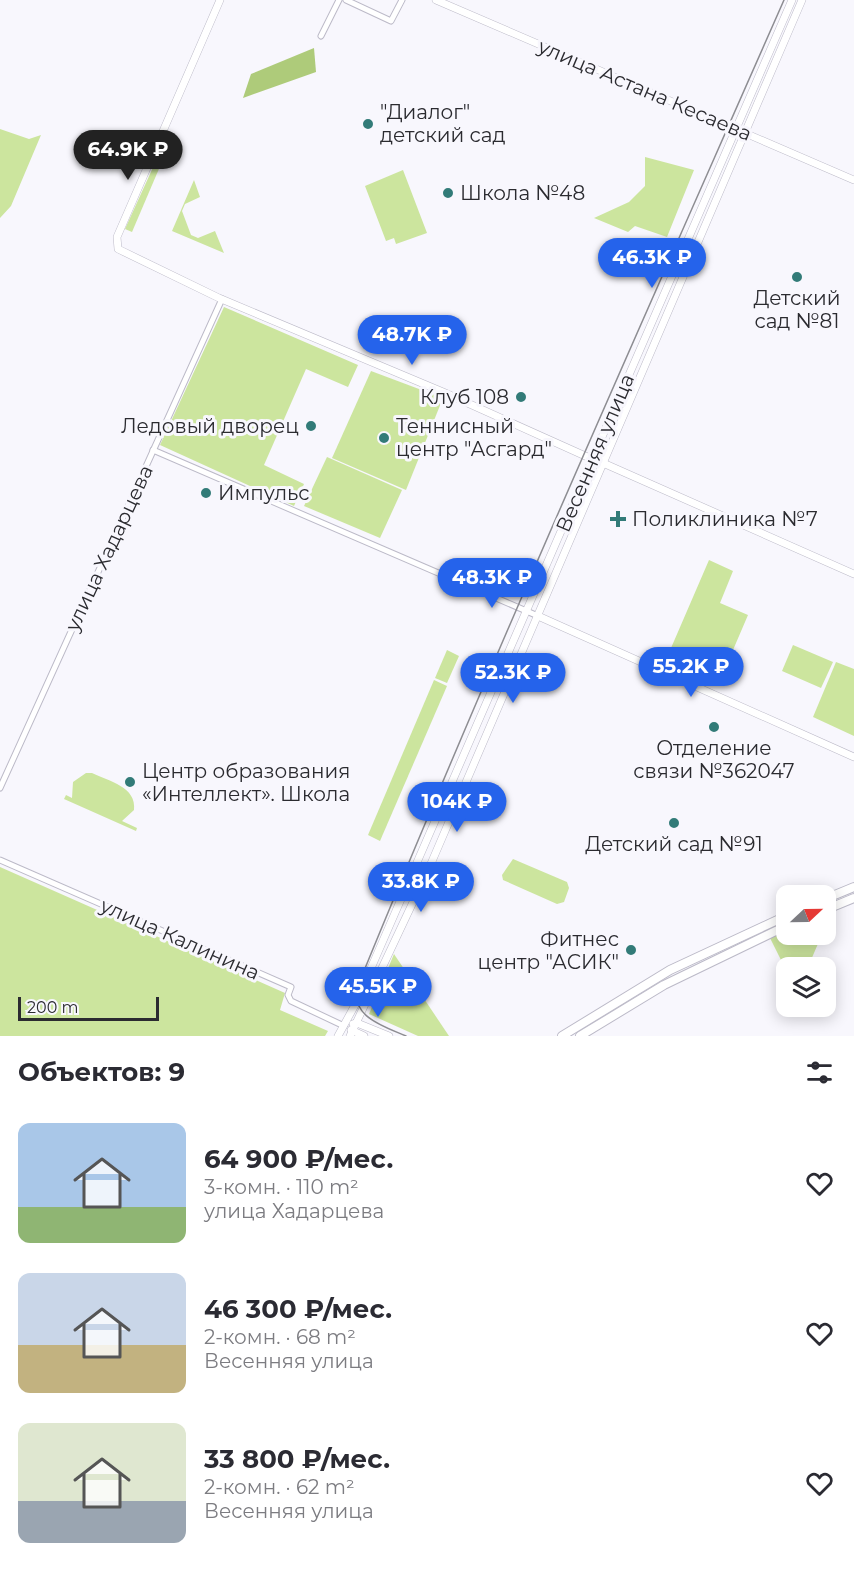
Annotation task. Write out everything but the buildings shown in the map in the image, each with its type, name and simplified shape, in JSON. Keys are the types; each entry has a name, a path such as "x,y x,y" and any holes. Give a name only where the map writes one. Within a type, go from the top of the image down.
{"highway":[{"path":"836,894 854,887"},
{"path":"836,905 854,898"},
{"path":"562,1036 674,968 776,921"},
{"path":"580,1036 664,985 776,931"}],"street":[{"path":"220,0 116,241 118,249 222,299 442,392 854,574"},
{"path":"321,36 339,0"},
{"path":"346,0 392,21 402,0"},
{"name":"улица Астана Кесаева","path":"436,0 854,180"},
{"name":"Весенняя улица","path":"338,1036 527,612 792,0"},
{"name":"Весенняя улица","path":"351,1034 430,866 802,0"},
{"name":"улица Хадарцева","path":"0,788 222,299"},
{"path":"153,450 538,616 854,756"},
{"name":"улица Калинина","path":"0,860 291,987 288,995 295,1005 344,1026 351,1034 364,1036"},
{"path":"344,1026 357,1023 389,1036"}],"green space":[{"path":"314,48 316,72 243,98 251,74"},
{"path":"0,129 29,139 41,135 11,206 0,218"},
{"path":"165,141 170,143 132,232 125,229"},
{"path":"645,157 694,170 667,237 635,226 628,232 594,218 629,202 645,186"},
{"path":"403,170 427,233 396,244 394,238 386,241 365,186"},
{"path":"194,180 200,197 185,204 182,211 191,235 198,238 215,231 224,253 172,231"},
{"path":"224,307 358,365 348,387 306,369 264,465 304,484 294,506 160,445"},
{"name":"Теннисный центр \"Асгард\"","path":"371,371 443,398 406,490 332,458"},
{"path":"327,457 402,490 380,538 304,506"},
{"path":"709,560 733,571 720,603 748,615 721,678 668,655"},
{"path":"793,645 833,662 821,688 782,671"},
{"path":"447,650 459,656 447,683 435,678"},
{"path":"836,662 854,669 854,736 813,717"},
{"path":"434,680 447,686 380,841 368,835"},
{"path":"86,773 92,773 127,790 134,802 134,810 122,821 137,828 136,831 64,799 66,795 72,798 73,782"},
{"path":"513,859 567,882 569,888 564,902 557,904 503,880 502,875"},
{"path":"0,867 285,993 280,1010 328,1031 325,1036 0,1036"},
{"path":"776,936 776,945 817,945 812,957 780,957 770,938"},
{"path":"394,954 449,1036 418,1036 369,1014"}],"tram line":[{"path":"406,1036 378,1024 363,1012 358,1004 359,983 515,613 784,0"}],"place":[{"name":"\"Диалог\" детский сад","path":"368,124"},
{"name":"Школа №48","path":"448,193"},
{"name":"Детский сад №81","path":"797,277"},
{"name":"Клуб 108","path":"521,397"},
{"name":"Ледовый дворец","path":"311,426"},
{"name":"Теннисный центр \"Асгард\"","path":"384,438"},
{"name":"Импульс","path":"206,493"},
{"name":"Поликлиника №7","path":"618,519"},
{"name":"Отделение связи №362047","path":"714,727"},
{"name":"Центр образования «Интеллект». Школа","path":"130,782"},
{"name":"Детский сад №91","path":"674,823"},
{"name":"Фитнес центр \"АСИК\"","path":"631,950"}]}
